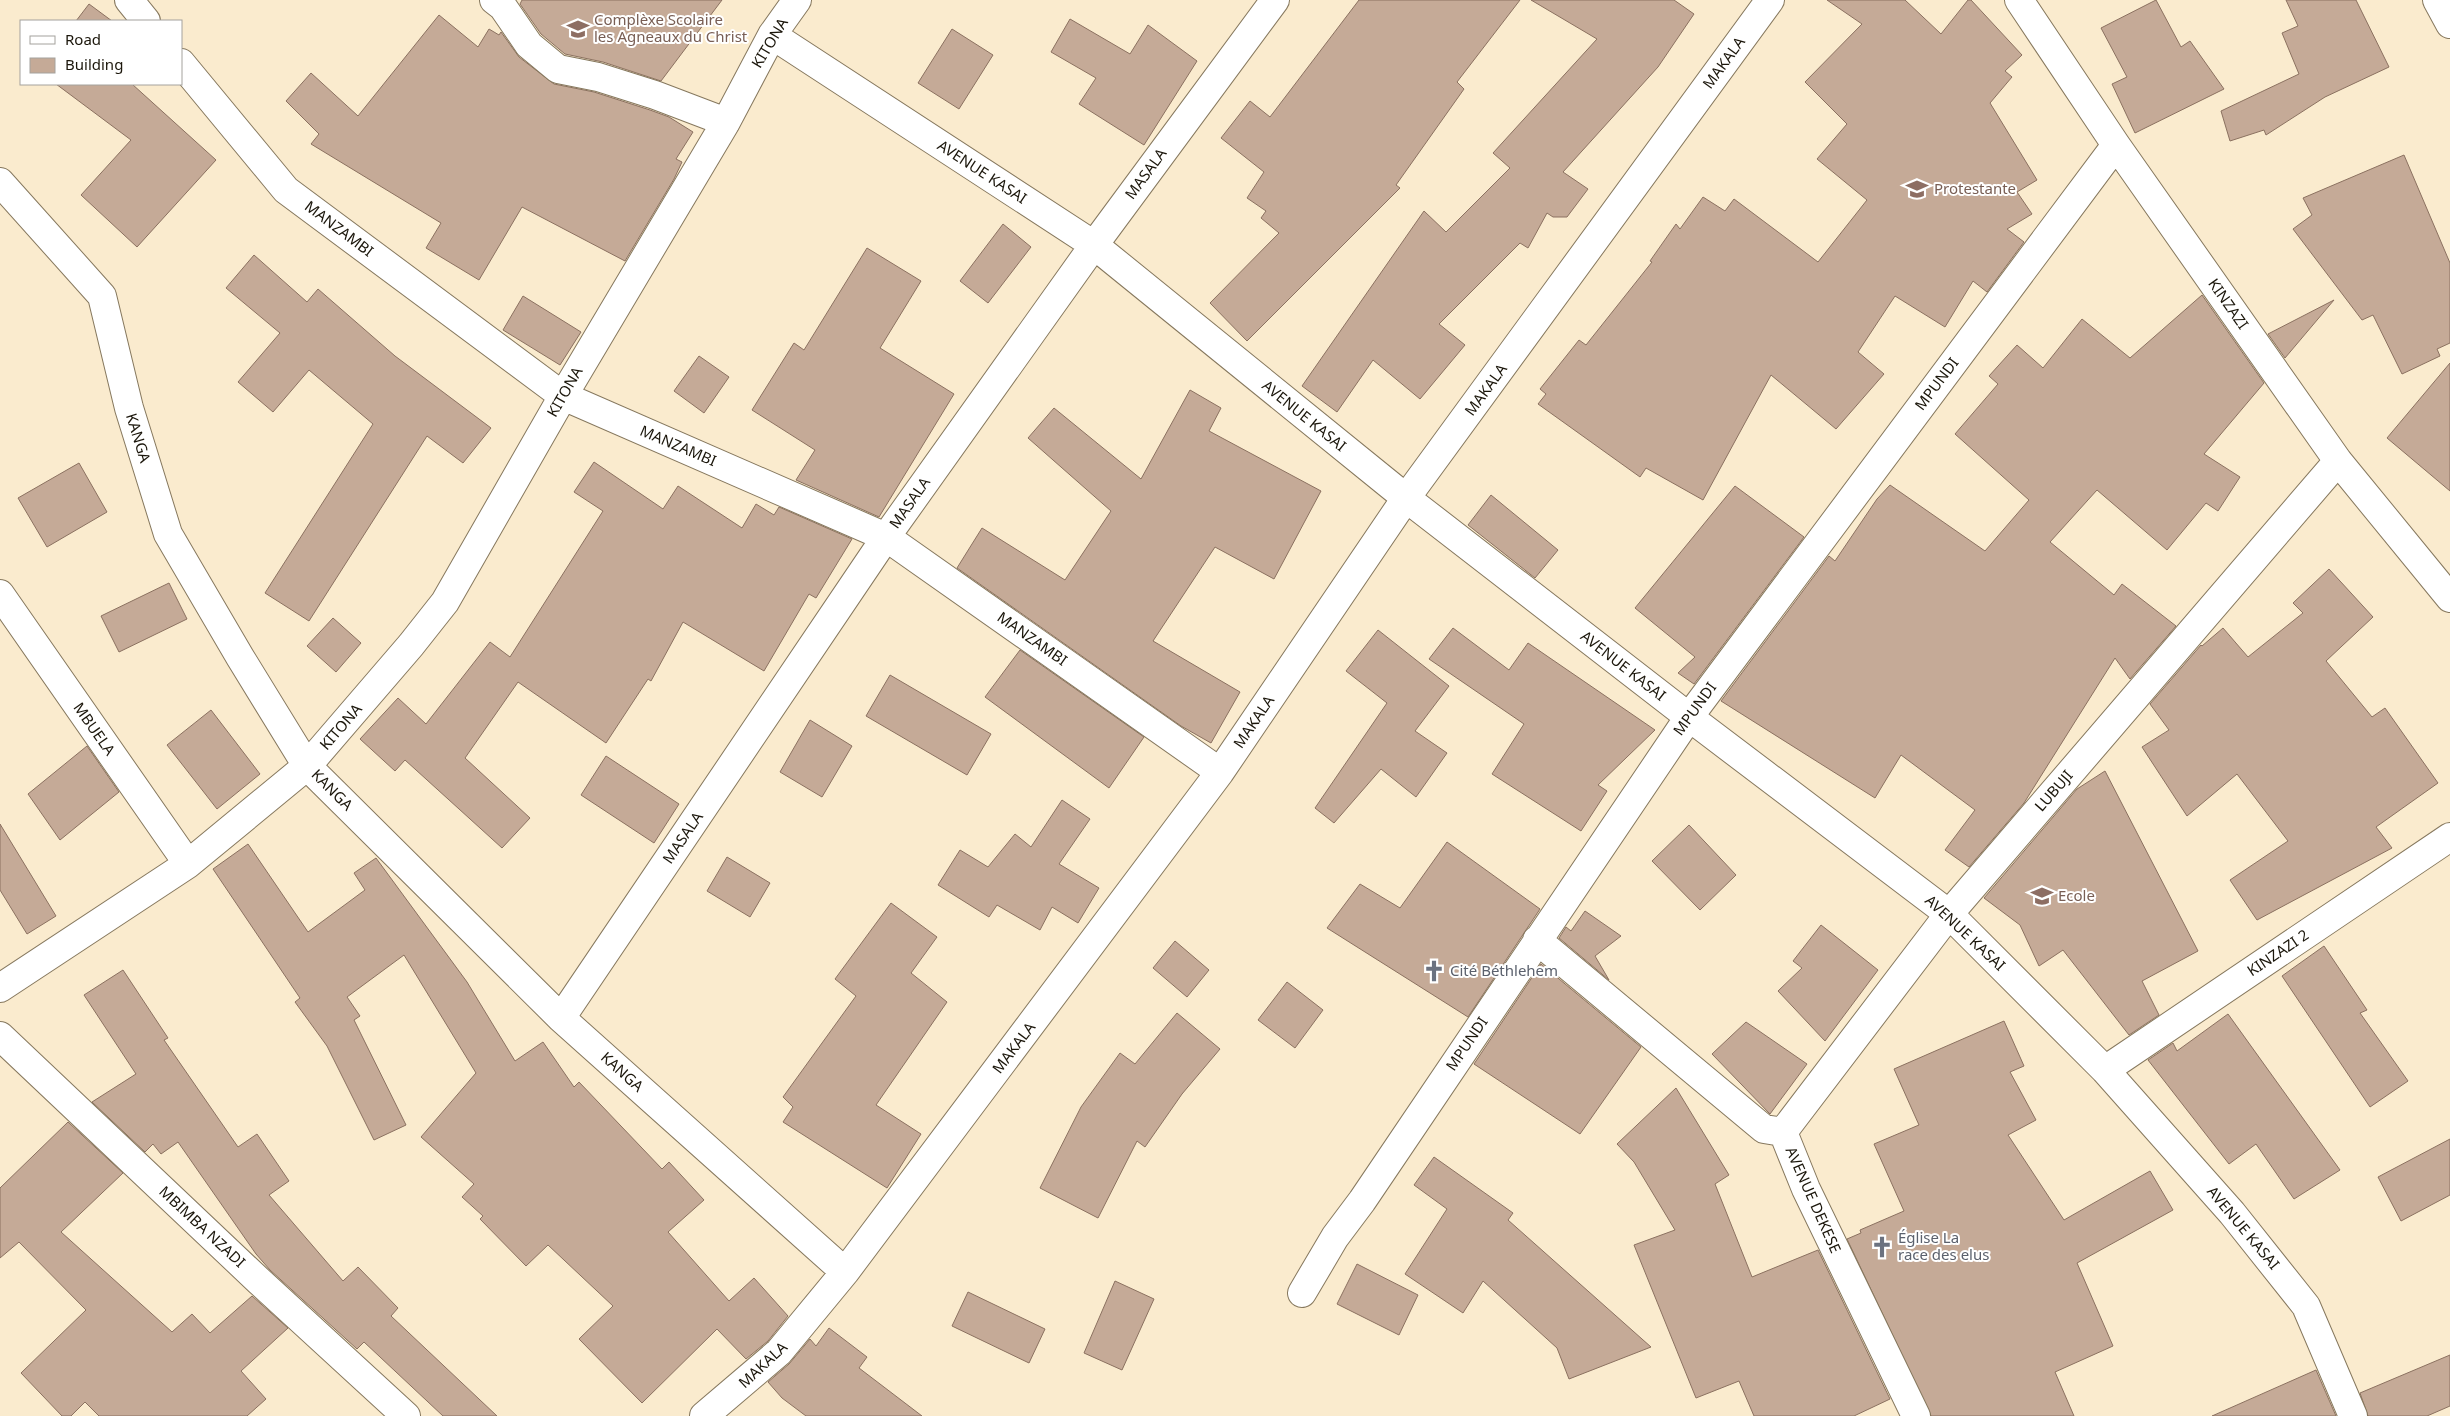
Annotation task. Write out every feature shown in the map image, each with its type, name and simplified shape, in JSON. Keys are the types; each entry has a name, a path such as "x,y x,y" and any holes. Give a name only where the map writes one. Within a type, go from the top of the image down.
{"street":[{"path":"129,0 145,20"},
{"path":"494,0 503,7 529,45 558,70 598,77 646,92 726,122"},
{"name":"KITONA","path":"0,988 188,864 307,766 411,645 445,602 562,396 726,122 772,35 797,0"},
{"name":"MASALA","path":"562,1018 886,537 1094,245 1275,0"},
{"name":"MAKALA","path":"704,1416 780,1352 845,1272 1220,772 1406,498 1770,0"},
{"name":"KINZAZI","path":"2019,0 2116,145 2338,462 2450,598"},
{"path":"2437,0 2450,24"},
{"name":"AVENUE KASAI","path":"772,35 1094,245 1406,498 1689,717 1949,914 2105,1070 2232,1213 2306,1306 2353,1416"},
{"name":"MANZAMBI","path":"182,64 286,190 562,396 886,537 1220,772"},
{"name":"MPUNDI","path":"1302,1293 1335,1237 1368,1192 1689,717 2116,145"},
{"name":"KANGA","path":"0,182 102,296 129,408 168,534 240,658 307,766 562,1018 845,1272"},
{"name":"LUBUJI","path":"1783,1132 1949,914 2338,462"},
{"name":"MBUELA","path":"0,594 188,864"},
{"name":"KINZAZI 2","path":"2105,1070 2450,837"},
{"name":"AVENUE DEKESE","path":"1537,940 1764,1129 1783,1132 1806,1189 1916,1416"},
{"name":"MBIMBA NZADI","path":"0,1036 252,1274 406,1416"}],"building":[{"path":"522,0 722,0 661,81 603,62 565,54 541,34 520,4"},
{"path":"1359,0 1520,0 1457,82 1464,89 1396,185 1400,188 1247,341 1210,303 1279,233 1261,218 1266,211 1247,198 1264,172 1221,138 1250,101 1270,117"},
{"path":"1531,0 1674,0 1694,14 1658,67 1563,172 1588,189 1567,217 1553,217 1547,213 1528,248 1520,243 1439,324 1465,345 1420,399 1373,360 1337,412 1302,386 1424,211 1446,232 1510,168 1493,153 1597,39"},
{"path":"1827,0 1905,0 1941,34 1968,0 1971,0 2022,55 2005,71 2012,77 1990,103 2037,180 2017,192 2032,214 2007,229 2024,242 1987,292 1973,281 1945,327 1895,296 1858,352 1884,374 1836,429 1771,375 1703,500 1646,468 1640,477 1538,404 1546,394 1540,389 1579,340 1586,345 1652,262 1650,261 1676,224 1680,229 1703,197 1725,211 1734,199 1818,262 1867,200 1817,159 1847,124 1805,82 1862,24"},
{"path":"2156,0 2181,47 2190,41 2224,89 2135,133 2112,84 2127,77 2101,28"},
{"path":"2286,0 2356,0 2389,67 2325,97 2266,135 2264,130 2230,141 2221,111 2299,74 2282,33 2298,26"},
{"path":"89,4 111,20 77,20"},
{"path":"439,15 478,47 489,29 499,35 501,32 519,57 554,84 594,92 650,110 669,117 693,132 676,159 682,162 674,179 625,261 522,207 479,280 426,248 441,223 311,144 319,134 286,101 311,73 358,116"},
{"path":"1070,19 1130,54 1148,25 1197,61 1144,145 1079,104 1096,78 1051,52"},
{"path":"952,29 993,55 959,109 918,83"},
{"path":"57,85 133,85 216,160 137,247 81,195 131,140"},
{"path":"2404,155 2450,263 2450,343 2437,349 2440,356 2402,374 2373,315 2362,320 2293,229 2312,215 2303,198"},
{"path":"1003,224 1031,247 988,303 960,281"},
{"path":"867,248 921,281 880,348 954,394 879,517 796,480 815,450 752,410 794,343 804,350"},
{"path":"254,255 307,302 318,289 395,356 491,428 463,463 427,436 309,621 265,593 373,424 309,370 273,412 238,382 280,333 226,288"},
{"path":"2202,295 2264,383 2204,454 2240,477 2218,511 2206,503 2167,550 2097,490 2050,542 2114,595 2122,584 2176,626 2130,679 2115,658 2024,803 1969,867 1945,850 1975,810 1901,755 1875,798 1721,701 1829,556 1835,561 1877,499 1890,485 1985,551 2029,500 1955,434 1998,384 1989,376 2017,345 2043,368 2082,319 2130,358"},
{"path":"523,296 581,332 560,365 503,330"},
{"path":"2334,300 2285,358 2268,334"},
{"path":"699,356 729,377 704,413 674,391"},
{"path":"2450,363 2450,491 2387,438"},
{"path":"1190,390 1221,408 1209,431 1321,491 1274,579 1215,547 1153,641 1240,692 1211,743 1181,726 957,568 982,528 1065,580 1111,511 1028,438 1054,408 1141,479"},
{"path":"594,462 663,509 678,486 742,528 756,504 774,515 779,507 852,539 816,598 809,594 764,671 683,622 651,681 648,679 606,743 518,682 465,758 530,818 502,848 405,760 395,771 360,739 398,698 426,724 490,642 510,657 603,511 574,492"},
{"path":"79,463 107,512 47,547 18,498"},
{"path":"1735,486 1804,537 1694,684 1678,673 1695,657 1635,608"},
{"path":"1491,495 1558,550 1535,578 1468,525"},
{"path":"2329,569 2373,617 2326,661 2372,717 2385,708 2438,783 2376,827 2392,848 2257,920 2230,880 2288,841 2237,774 2187,816 2142,747 2169,730 2150,704 2201,645 2223,628 2248,657 2303,613 2293,603"},
{"path":"169,583 187,619 119,652 101,616"},
{"path":"333,618 361,643 336,672 307,646"},
{"path":"1453,628 1509,670 1528,643 1655,730 1598,785 1607,791 1581,831 1492,774 1524,724 1429,659"},
{"path":"1378,630 1449,686 1415,731 1447,753 1416,797 1381,769 1334,823 1315,808 1387,703 1346,671"},
{"path":"1020,650 1144,737 1109,788 985,697"},
{"path":"890,675 991,734 967,775 866,716"},
{"path":"211,710 260,774 217,809 167,745"},
{"path":"810,720 852,746 822,797 780,772"},
{"path":"87,746 119,792 60,840 28,794"},
{"path":"606,756 679,804 654,843 581,795"},
{"path":"2105,771 2198,951 2142,981 2159,1015 2129,1035 2063,950 2039,966 2020,925 1984,898 2077,789"},
{"path":"1062,800 1090,819 1059,864 1099,888 1078,923 1052,907 1040,930 997,905 989,917 938,885 960,850 988,867 1015,834 1031,847"},
{"path":"0,824 56,916 27,934 0,890"},
{"path":"1689,825 1736,875 1700,910 1652,861"},
{"path":"1447,842 1540,909 1468,1017 1327,928 1360,884 1400,908"},
{"path":"248,844 308,932 365,890 354,873 376,858 467,982 515,1061 543,1042 574,1087 579,1082 662,1169 669,1162 704,1200 668,1232 729,1301 754,1278 788,1316 768,1341 746,1359 717,1329 642,1403 579,1339 613,1306 548,1245 526,1266 480,1219 483,1216 462,1197 474,1184 421,1137 476,1073 404,955 347,997 360,1016 354,1020 406,1125 374,1140 327,1046 295,1002 300,998 213,869"},
{"path":"727,857 770,883 750,917 707,891"},
{"path":"891,903 937,937 911,973 947,1002 876,1105 921,1134 887,1188 783,1122 793,1107 783,1097 856,996 835,979"},
{"path":"1585,911 1621,936 1595,956 1609,980 1559,938 1566,927 1571,931"},
{"path":"1821,925 1878,970 1825,1041 1778,991 1802,968 1793,961"},
{"path":"1175,941 1209,970 1187,997 1153,968"},
{"path":"2324,946 2367,1010 2360,1013 2408,1081 2370,1107 2282,976"},
{"path":"1541,964 1641,1047 1580,1134 1474,1064"},
{"path":"123,970 168,1038 164,1040 238,1147 257,1134 289,1181 269,1195 343,1281 358,1267 398,1308 391,1316 497,1416 443,1416 364,1342 357,1349 270,1270 256,1254 178,1142 161,1154 153,1144 145,1152 92,1102 136,1074 84,995"},
{"path":"1287,982 1323,1010 1295,1048 1258,1020"},
{"path":"1177,1013 1220,1049 1182,1094 1145,1147 1137,1141 1098,1218 1040,1188 1081,1107 1120,1053 1135,1064"},
{"path":"2228,1014 2340,1170 2294,1199 2256,1144 2229,1164 2148,1060 2173,1043 2177,1051"},
{"path":"2004,1021 2024,1066 2010,1072 2036,1120 2008,1135 2064,1220 2150,1171 2173,1210 2077,1263 2113,1346 2055,1372 2074,1416 1931,1416 1847,1239 1861,1233 1860,1230 1904,1211 1874,1144 1919,1125 1894,1069"},
{"path":"1746,1022 1807,1064 1770,1114 1712,1054"},
{"path":"1676,1088 1729,1175 1715,1184 1752,1277 1818,1250 1890,1399 1854,1416 1754,1416 1739,1381 1696,1398 1634,1245 1675,1230 1634,1162 1617,1144"},
{"path":"68,1122 123,1173 61,1232 172,1332 192,1314 210,1333 252,1296 288,1328 241,1371 266,1399 247,1416 99,1416 85,1402 71,1416 62,1416 21,1373 86,1310 19,1242 0,1258 0,1188"},
{"path":"2450,1139 2450,1195 2401,1221 2378,1177"},
{"path":"1434,1157 1513,1213 1508,1220 1651,1347 1569,1379 1557,1348 1483,1281 1463,1313 1405,1274 1447,1209 1414,1185"},
{"path":"1357,1264 1418,1295 1399,1335 1337,1304"},
{"path":"1115,1281 1154,1299 1122,1370 1084,1353"},
{"path":"968,1292 1045,1329 1029,1363 952,1326"},
{"path":"829,1328 867,1357 859,1368 922,1416 806,1416 782,1398 768,1382 789,1364 810,1339 816,1346"},
{"path":"2450,1355 2450,1406 2427,1416 2368,1416 2360,1393"},
{"path":"2316,1370 2336,1416 2212,1416"}],"place":[{"name":"Complèxe Scolaire les Agneaux du Christ","path":"578,29"},
{"name":"Protestante","path":"1917,189"},
{"name":"Ecole","path":"2042,896"},
{"name":"Cité Béthlehem","path":"1434,971"},
{"name":"Église La race des elus","path":"1882,1247"}]}
